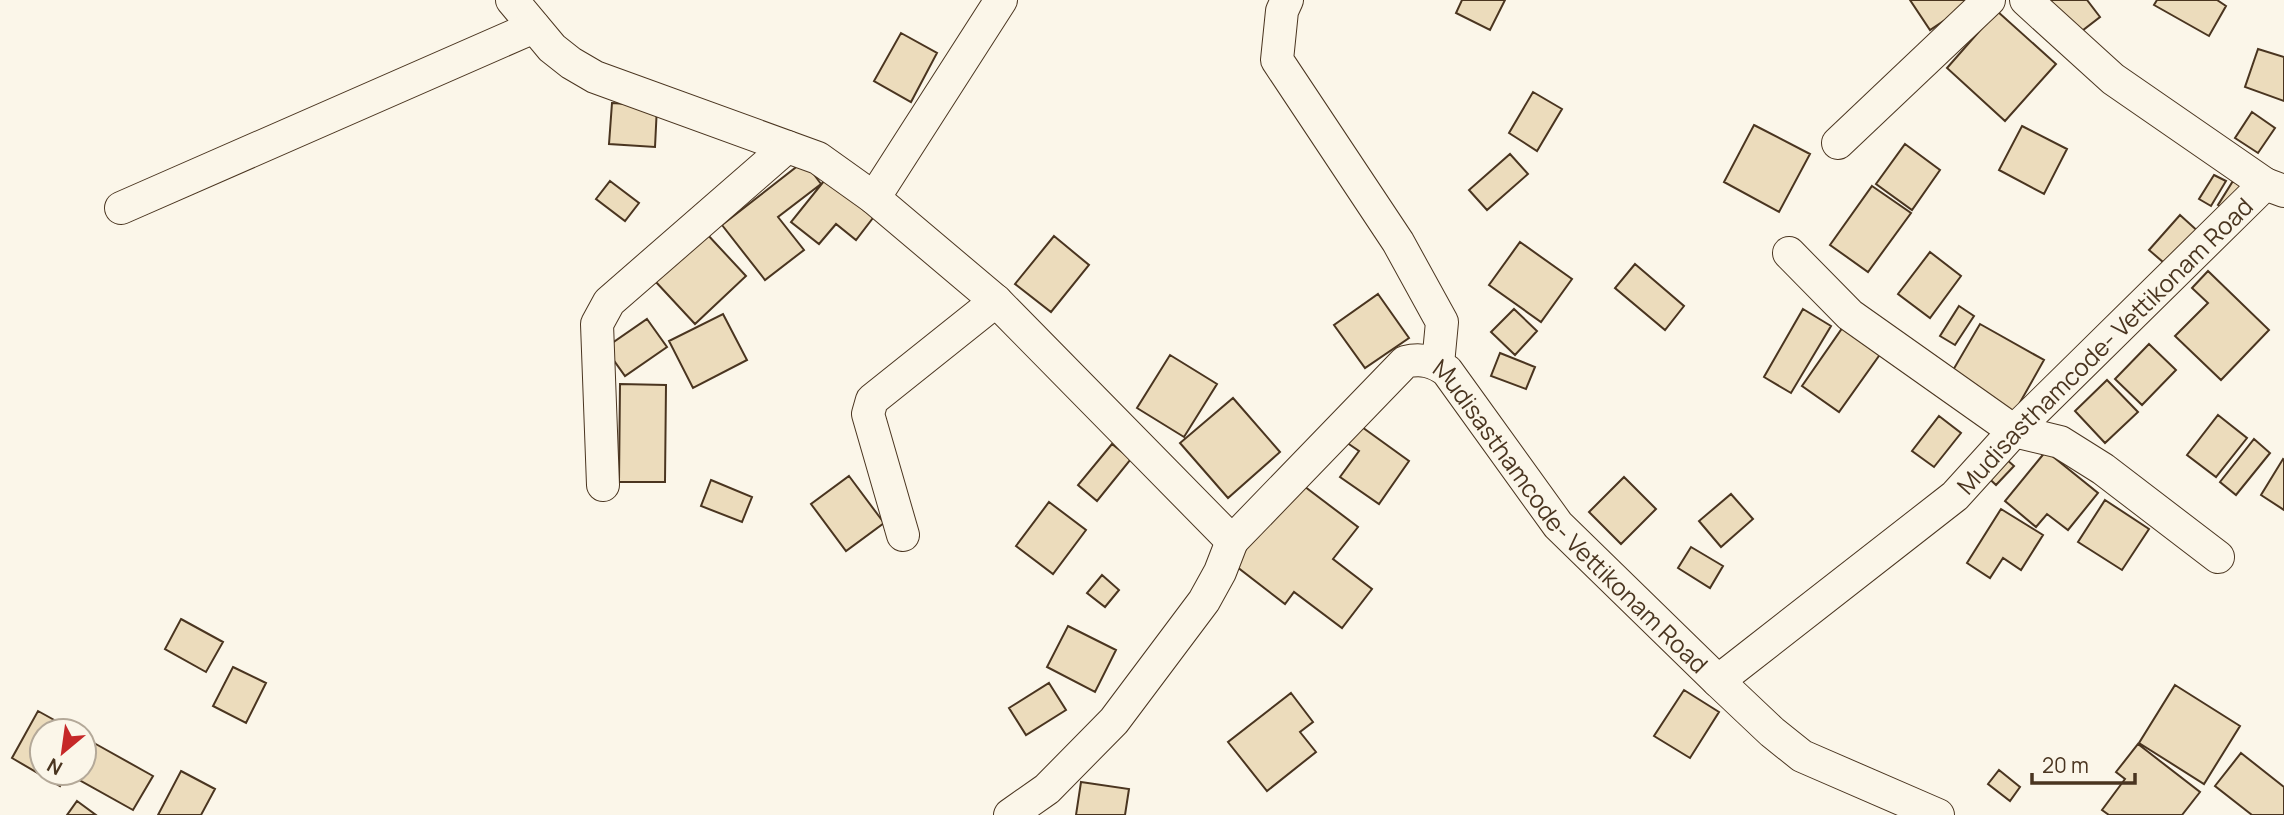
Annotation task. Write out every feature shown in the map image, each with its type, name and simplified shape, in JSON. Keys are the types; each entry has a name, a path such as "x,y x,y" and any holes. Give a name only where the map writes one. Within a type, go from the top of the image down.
{"street":[{"path":"512,0 552,48 595,77 818,158 874,198 996,301 1232,541 1220,572 1204,601 1114,721 1047,789 1010,815"},
{"path":"874,198 1001,0"},
{"path":"1287,0 1282,11 1277,60 1398,242 1442,322 1438,364"},
{"path":"1838,143 1989,0"},
{"path":"2026,0 2113,79 2275,187"},
{"path":"121,208 534,27"},
{"path":"603,485 597,324 609,302 787,147"},
{"name":"Mudisasthamcode- Vettikonam Road","path":"1232,541 1405,362 1416,359 1438,364 1447,371 1558,525 1718,681 1955,496 2014,430 2275,187"},
{"path":"1789,253 1850,315 2014,430 2060,442 2103,469 2218,557"},
{"path":"903,535 868,414 873,401 996,301"},
{"path":"1718,681 1802,756 1936,814"}],"building":[{"path":"1462,0 1505,0 1490,30 1456,13"},
{"path":"1910,0 1975,0 1930,30"},
{"path":"2044,0 2087,0 2100,17 2074,37"},
{"path":"2157,0 2217,0 2226,6 2209,36 2154,5"},
{"path":"1997,11 2056,64 2005,121 1947,68"},
{"path":"901,33 937,53 911,102 874,81"},
{"path":"2258,49 2284,57 2284,101 2245,87"},
{"path":"1533,92 1562,109 1537,151 1509,133"},
{"path":"612,103 657,106 655,147 609,144"},
{"path":"2252,112 2275,128 2258,153 2235,138"},
{"path":"1754,125 1810,154 1779,212 1724,182"},
{"path":"2022,126 2067,149 2044,194 1999,170"},
{"path":"1905,144 1940,170 1912,210 1876,184"},
{"path":"1510,154 1528,174 1487,210 1469,190"},
{"path":"804,161 821,184 778,217 804,250 765,280 722,225"},
{"path":"2214,175 2226,181 2211,206 2199,199"},
{"path":"828,176 876,214 856,240 836,224 819,244 791,222"},
{"path":"610,181 639,203 625,221 596,199"},
{"path":"2233,181 2244,188 2229,211 2218,205"},
{"path":"1872,186 1911,213 1868,272 1830,245"},
{"path":"2180,215 2201,234 2170,268 2149,250"},
{"path":"706,233 746,276 695,324 655,281"},
{"path":"1054,236 1089,265 1051,312 1015,284"},
{"path":"1520,242 1572,279 1541,322 1489,285"},
{"path":"1930,252 1961,276 1930,318 1898,294"},
{"path":"1635,264 1684,306 1665,330 1615,288"},
{"path":"2208,271 2269,330 2221,380 2175,336 2208,303 2192,288"},
{"path":"1378,294 1409,338 1365,368 1334,325"},
{"path":"1959,306 1974,316 1955,345 1940,336"},
{"path":"1514,309 1537,331 1515,355 1491,332"},
{"path":"1803,309 1831,326 1791,393 1764,377"},
{"path":"723,314 747,360 693,388 669,341"},
{"path":"647,319 667,347 625,376 605,348"},
{"path":"1980,324 2044,360 2014,413 1949,377"},
{"path":"1843,327 1881,353 1839,412 1802,386"},
{"path":"2149,344 2176,370 2142,405 2115,379"},
{"path":"1500,353 1535,367 1526,389 1491,376"},
{"path":"1170,355 1217,384 1184,437 1137,408"},
{"path":"2107,380 2138,412 2105,443 2075,411"},
{"path":"620,384 666,385 665,482 619,482"},
{"path":"1233,398 1280,452 1228,498 1180,443"},
{"path":"2218,415 2247,438 2216,477 2187,455"},
{"path":"1939,416 1961,433 1934,467 1912,451"},
{"path":"1355,422 1409,461 1379,504 1340,477 1359,451 1343,440"},
{"path":"2254,439 2270,453 2236,495 2220,482"},
{"path":"1112,444 1131,459 1097,501 1078,485"},
{"path":"2046,451 2098,493 2068,530 2047,514 2036,527 2005,501"},
{"path":"1998,452 2014,466 1996,485 1981,471"},
{"path":"2284,460 2284,510 2261,495"},
{"path":"849,476 884,523 846,551 811,504"},
{"path":"1624,477 1656,509 1621,544 1589,512"},
{"path":"711,480 752,497 742,522 701,506"},
{"path":"1296,480 1358,527 1333,559 1372,589 1342,628 1294,592 1285,604 1232,563"},
{"path":"1731,494 1753,519 1721,547 1699,521"},
{"path":"2105,500 2149,529 2122,570 2078,542"},
{"path":"1049,502 1086,530 1053,574 1016,546"},
{"path":"2001,509 2043,535 2021,570 2003,558 1990,578 1967,563"},
{"path":"1691,547 1723,566 1710,588 1678,568"},
{"path":"1102,575 1119,590 1105,607 1087,593"},
{"path":"181,619 223,642 206,672 165,649"},
{"path":"1068,626 1116,650 1095,692 1047,667"},
{"path":"233,667 266,683 246,723 213,706"},
{"path":"1049,683 1066,710 1026,735 1009,708"},
{"path":"2175,685 2240,726 2204,784 2139,743"},
{"path":"1684,690 1719,712 1690,758 1654,736"},
{"path":"1291,693 1313,722 1300,732 1316,752 1267,791 1228,742"},
{"path":"38,711 49,717 35,717"},
{"path":"28,729 28,767 12,758"},
{"path":"2138,744 2200,792 2182,815 2109,815 2102,810 2125,779 2116,772"},
{"path":"98,745 153,776 133,810 92,787 98,787"},
{"path":"2241,753 2284,787 2284,815 2252,815 2215,786"},
{"path":"1999,770 2020,787 2010,801 1988,784"},
{"path":"181,771 215,789 201,815 158,815"},
{"path":"1081,782 1129,789 1125,815 1076,815"},
{"path":"77,801 96,815 67,815"}]}
